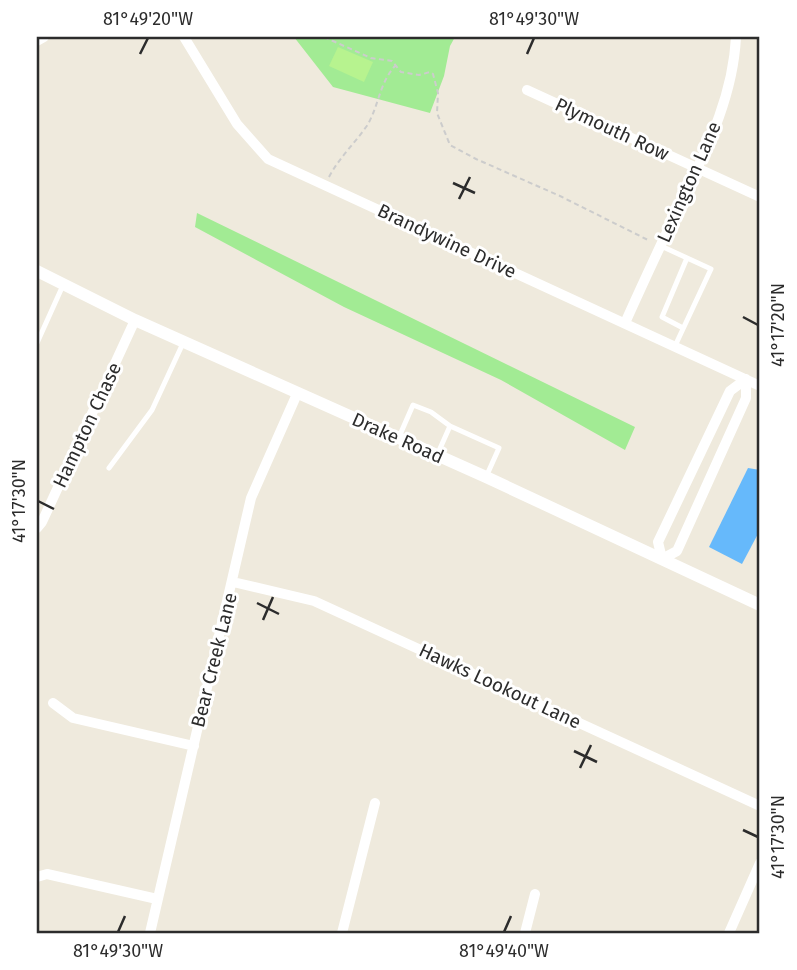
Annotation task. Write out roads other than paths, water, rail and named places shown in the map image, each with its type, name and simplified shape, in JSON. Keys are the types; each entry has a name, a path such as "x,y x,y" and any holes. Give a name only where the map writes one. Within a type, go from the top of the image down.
{"street":[{"path":"37,41 44,37"},
{"name":"Brandywine Drive","path":"184,37 237,124 268,159 760,386"},
{"name":"Lexington Lane","path":"625,323 727,97 734,66 736,37"},
{"name":"Plymouth Row","path":"527,90 760,197"},
{"name":"Drake Road","path":"37,271 135,320 486,477 760,605"},
{"name":"Hampton Chase","path":"37,528 135,320"},
{"path":"746,379 746,398 677,551 662,559 658,541 730,391 746,379"},
{"name":"Bear Creek Lane","path":"150,933 251,498 297,394"},
{"name":"Hawks Lookout Lane","path":"233,582 314,601 760,806"},
{"path":"53,703 73,719 194,746"},
{"path":"342,933 375,803"},
{"path":"729,933 760,863"},
{"path":"37,877 47,874 157,898"},
{"path":"525,933 534,894"}],"lane":[{"path":"661,246 711,269 675,346"},
{"path":"683,328 662,317 687,258"},
{"path":"37,343 64,284"},
{"path":"109,468 152,410 184,341"},
{"path":"398,438 413,405 431,412 450,426 499,448 486,477"},
{"path":"437,455 450,426"}],"water":[{"path":"748,468 760,470 760,530 742,564 709,547"}]}
